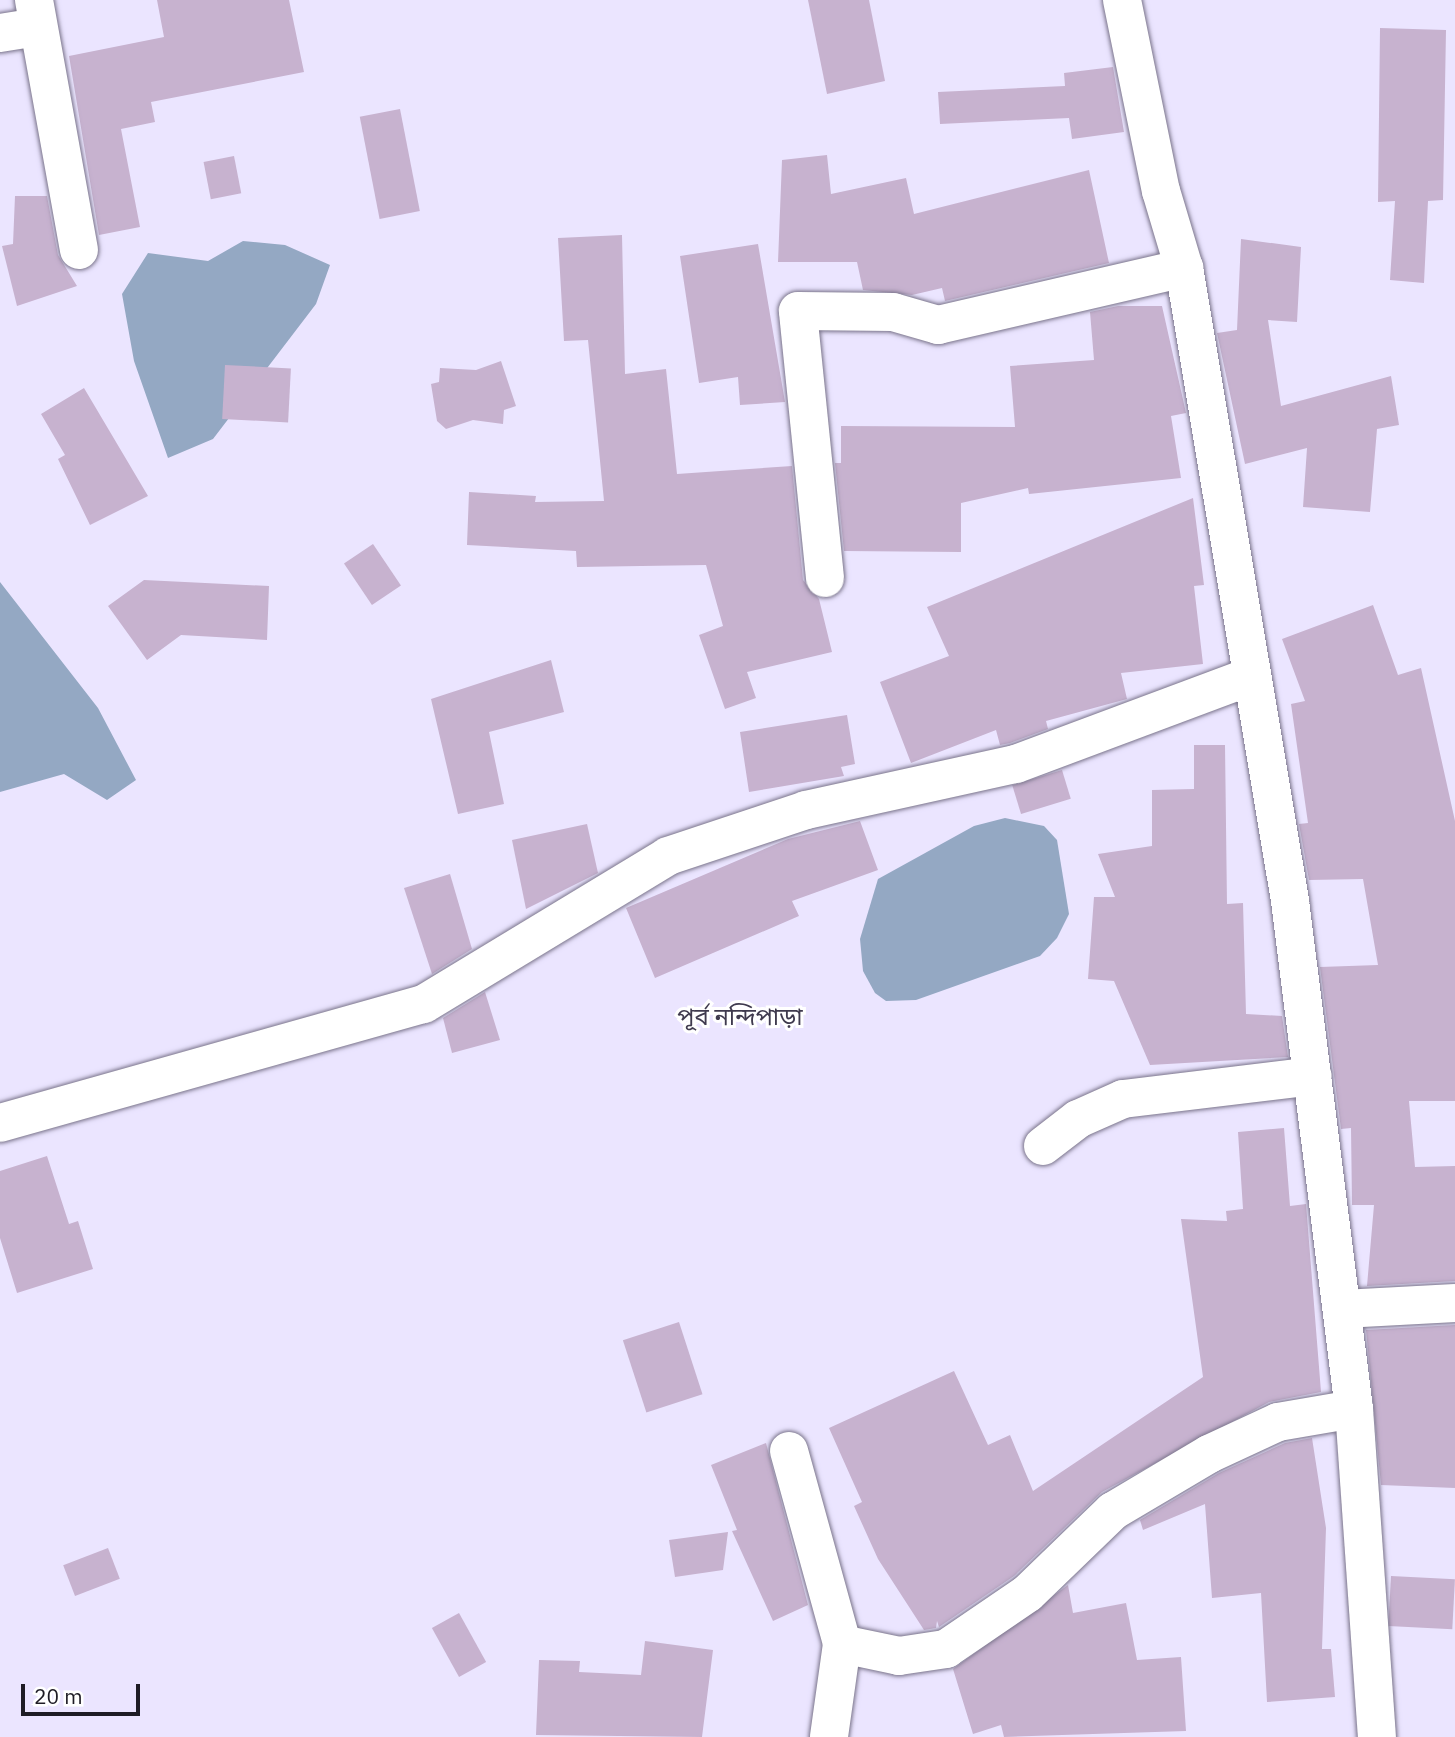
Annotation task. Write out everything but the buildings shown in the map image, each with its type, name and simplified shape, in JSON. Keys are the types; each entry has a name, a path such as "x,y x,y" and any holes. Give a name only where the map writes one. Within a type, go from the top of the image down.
{"street":[{"path":"1122,0 1161,191 1184,268 1313,1076 1354,1409 1377,1737"},
{"path":"0,33 36,14 79,250"},
{"path":"825,578 797,311 893,312 938,325 1184,268"},
{"path":"0,1123 424,1004 668,856 806,810 1016,764 1251,676"},
{"path":"1043,1146 1078,1119 1124,1099 1313,1076"},
{"path":"1343,1309 1455,1303"},
{"path":"842,1644 899,1656 946,1649 1028,1593 1113,1511 1209,1454 1278,1422 1354,1409"},
{"path":"789,1451 842,1644 830,1737"}],"water":[{"path":"243,241 285,245 330,265 316,304 213,439 168,458 134,361 122,294 148,253 208,261"},
{"path":"0,582 98,708 136,780 107,800 64,774 0,792"},
{"path":"1005,818 1044,826 1057,840 1069,914 1057,938 1040,956 916,1000 886,1001 875,993 863,971 860,939 878,879 974,826"}],"district":[{"name":"পূর্ব নন্দিপাড়া","path":"740,1017"}]}
